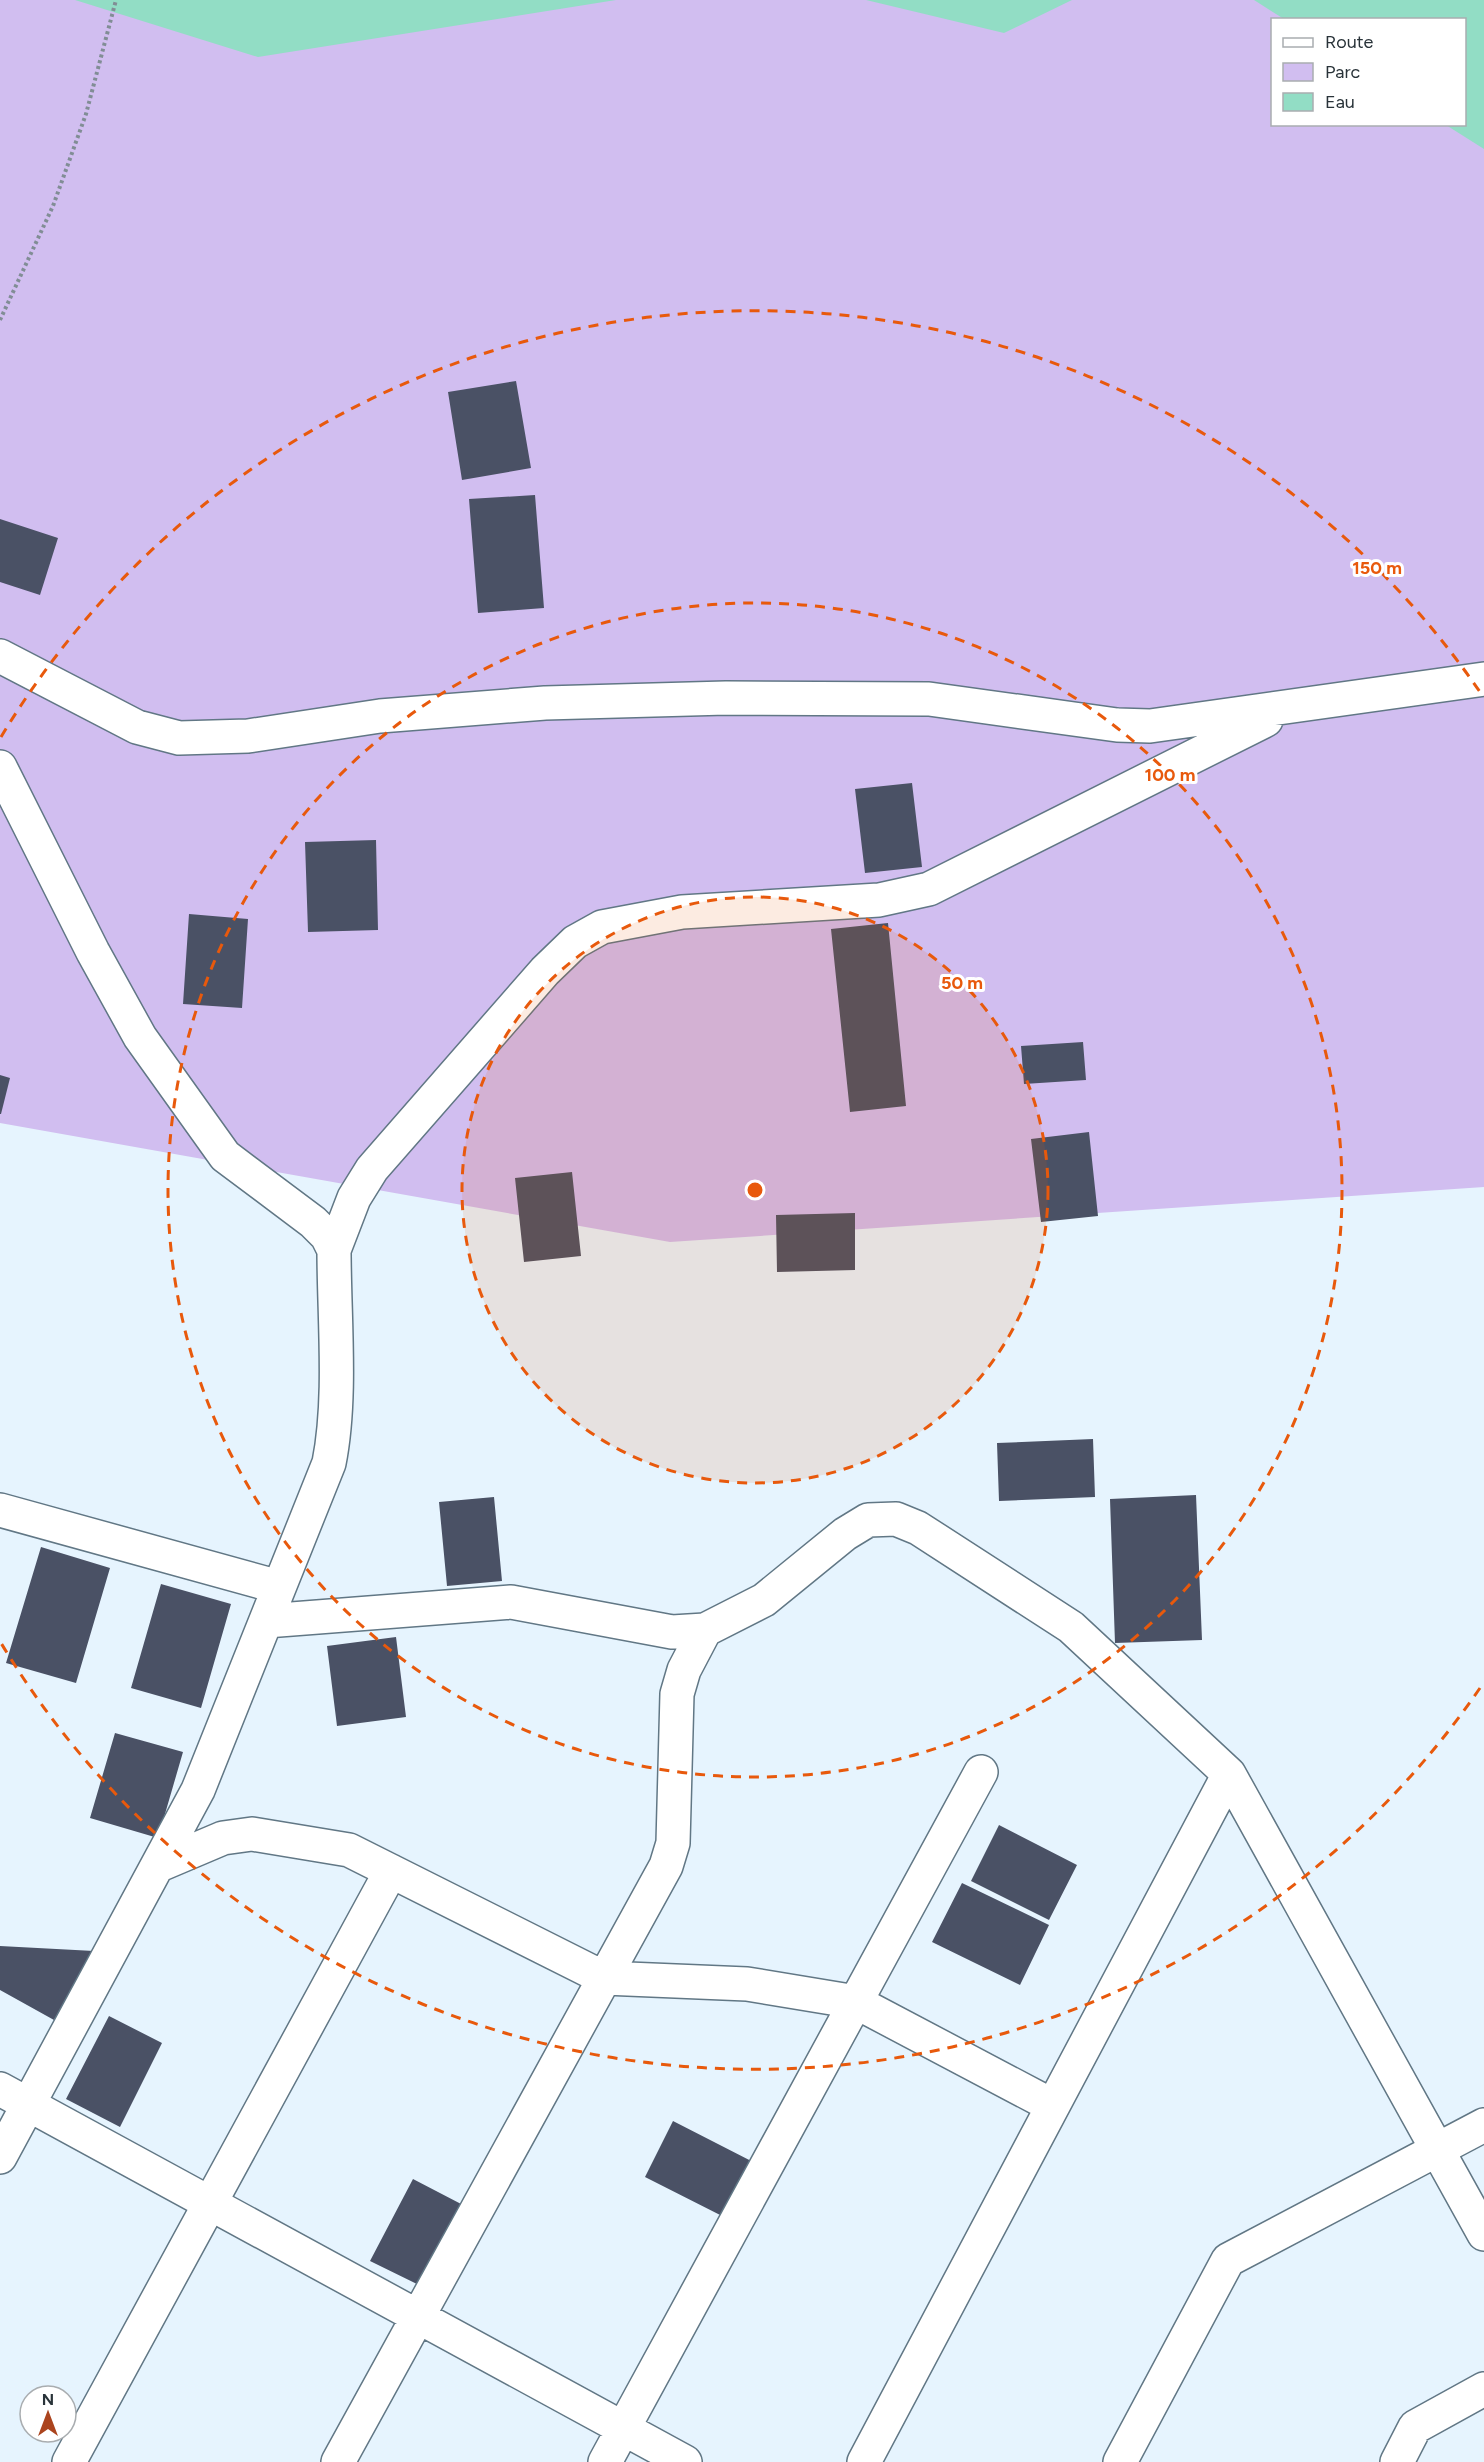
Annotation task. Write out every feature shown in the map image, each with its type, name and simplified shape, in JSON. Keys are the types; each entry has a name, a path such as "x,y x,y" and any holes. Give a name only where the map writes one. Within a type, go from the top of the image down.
{"street":[{"path":"0,656 137,727 179,738 248,736 380,716 556,702 726,698 929,699 1117,725 1150,726 1484,679"},
{"path":"0,2157 198,1790 329,1463 334,1440 334,1250 354,1198 372,1168 545,971 576,942 602,927 682,912 879,900 928,889 1288,708"},
{"path":"0,766 93,952 140,1037 225,1156 313,1222 327,1236 334,1250"},
{"path":"1,1515 279,1587"},
{"path":"266,1621 511,1602 672,1632 705,1630 764,1600 845,1534 868,1520 896,1519 918,1528 1071,1627 1228,1774 1484,2234"},
{"path":"338,2462 666,1866 671,1851 677,1694 684,1670 705,1630"},
{"path":"604,2462 981,1772"},
{"path":"864,2462 1228,1774"},
{"path":"157,1866 223,1838 252,1834 349,1850 604,1978 747,1984 856,2002 1051,2105"},
{"path":"69,2462 391,1871"},
{"path":"0,2089 685,2462"},
{"path":"1120,2462 1228,2260 1484,2125"},
{"path":"1396,2462 1415,2427 1484,2389"}],"path":[{"path":"0,320 52,206 68,165 86,114 116,0"}],"green space":[{"path":"0,0 1484,0 1484,1187 670,1242 0,1123"}],"water":[{"path":"75,0 616,0 258,57"},
{"path":"866,0 1072,0 1004,33"},
{"path":"1254,0 1484,0 1484,149 1448,126 1466,126 1466,18 1282,18"}],"building":[{"path":"516,381 531,468 462,480 448,392"},
{"path":"535,495 544,608 478,613 469,499"},
{"path":"0,519 58,538 40,595 0,582"},
{"path":"912,783 922,867 865,873 855,789"},
{"path":"376,840 378,930 308,932 305,842"},
{"path":"189,914 248,919 242,1008 183,1004"},
{"path":"888,923 906,1106 850,1112 831,929"},
{"path":"1083,1042 1086,1080 1024,1084 1021,1046"},
{"path":"0,1075 10,1078 1,1114 0,1114"},
{"path":"1089,1132 1098,1216 1041,1222 1031,1139"},
{"path":"572,1172 581,1256 524,1262 515,1178"},
{"path":"855,1213 855,1270 777,1272 776,1215"},
{"path":"1093,1439 1095,1497 999,1501 997,1443"},
{"path":"1196,1495 1202,1640 1115,1643 1110,1499"},
{"path":"494,1497 502,1581 447,1586 439,1502"},
{"path":"41,1547 110,1568 76,1683 6,1663"},
{"path":"161,1584 231,1604 201,1708 131,1688"},
{"path":"396,1637 406,1717 337,1726 327,1646"},
{"path":"115,1733 183,1752 158,1838 90,1818"},
{"path":"999,1825 1077,1865 1049,1920 971,1881"},
{"path":"962,1883 1049,1925 1020,1985 932,1942"},
{"path":"0,1946 94,1951 54,2020 0,1990"},
{"path":"109,2016 162,2043 120,2127 66,2099"},
{"path":"673,2121 759,2165 730,2220 645,2177"},
{"path":"413,2179 463,2205 421,2286 370,2261"}]}
